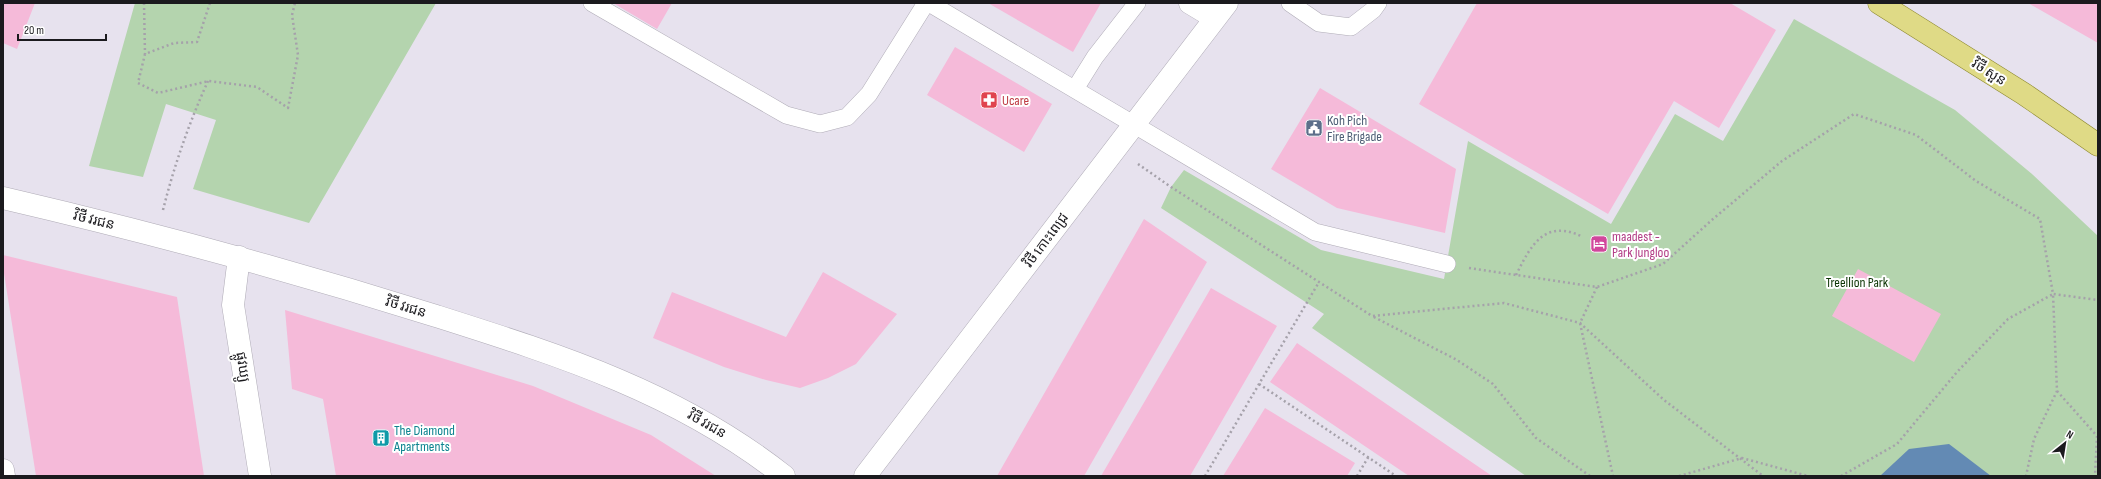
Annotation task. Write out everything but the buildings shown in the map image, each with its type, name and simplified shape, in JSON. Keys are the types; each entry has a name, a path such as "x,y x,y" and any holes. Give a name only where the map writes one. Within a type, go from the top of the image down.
{"main road":[{"name":"វិថី សួន","path":"1883,4 2024,94 2098,145"}],"street":[{"path":"1190,3 1221,10"},
{"name":"វិថី កោះពេជ្រ","path":"865,476 1221,10"},
{"name":"វិថី វរជន","path":"3,198 239,257 517,342 600,372 655,395 699,418 745,446 784,476"},
{"name":"ផ្លូវឃ្យូ","path":"239,257 234,305 260,476"},
{"path":"3,470 4,476"}],"lane":[{"path":"592,3 786,115 820,124 847,117 869,94 928,3 1315,232 1447,264"},
{"path":"1075,89 1095,57 1137,3"},
{"path":"1290,3 1319,23 1352,27 1373,10 1378,3"}],"path":[{"path":"144,3 145,54 138,83 158,93 208,81 257,86 288,108 298,55 292,15 294,3"},
{"path":"145,54 174,43 197,42 210,3"},
{"path":"156,236 170,182 193,113 208,81"},
{"path":"1447,264 1597,287 1663,264 1713,219 1782,161 1854,114 1916,135 1976,181 2040,219 2053,294 2056,391 2034,439 2026,476"},
{"path":"1116,149 1171,188 1372,316 1457,360 1493,384 1536,438 1590,476"},
{"path":"1516,275 1529,248 1548,233 1570,231 1583,237"},
{"path":"1205,476 1319,282"},
{"path":"1597,287 1580,323 1613,476"},
{"path":"1841,476 1897,444 1957,372 2008,319 2053,294 2098,300"},
{"path":"1372,316 1504,303 1580,323 1664,400 1742,458 1763,476"},
{"path":"1259,384 1369,456 1396,476"},
{"path":"2056,391 2097,435 2095,476"},
{"path":"1357,476 1369,456"},
{"path":"1680,476 1742,458 1808,476"}],"green space":[{"path":"135,3 436,3 309,223 193,189 216,120 166,104 143,177 89,166"},
{"name":"Treellion Park","path":"1794,19 1955,110 2032,174 2098,236 2098,476 1526,476 1312,328 1324,314 1161,208 1171,187 1184,170 1321,250 1444,279 1468,141 1611,224 1675,114 1723,141"}],"water":[{"path":"1949,444 1991,476 1880,476 1909,449"}],"place":[{"name":"Ucare","path":"989,100"},
{"name":"Koh Pich Fire Brigade","path":"1314,128"},
{"name":"maadest - Park Jungloo","path":"1599,244"},
{"name":"The Diamond Apartments","path":"381,438"}]}
